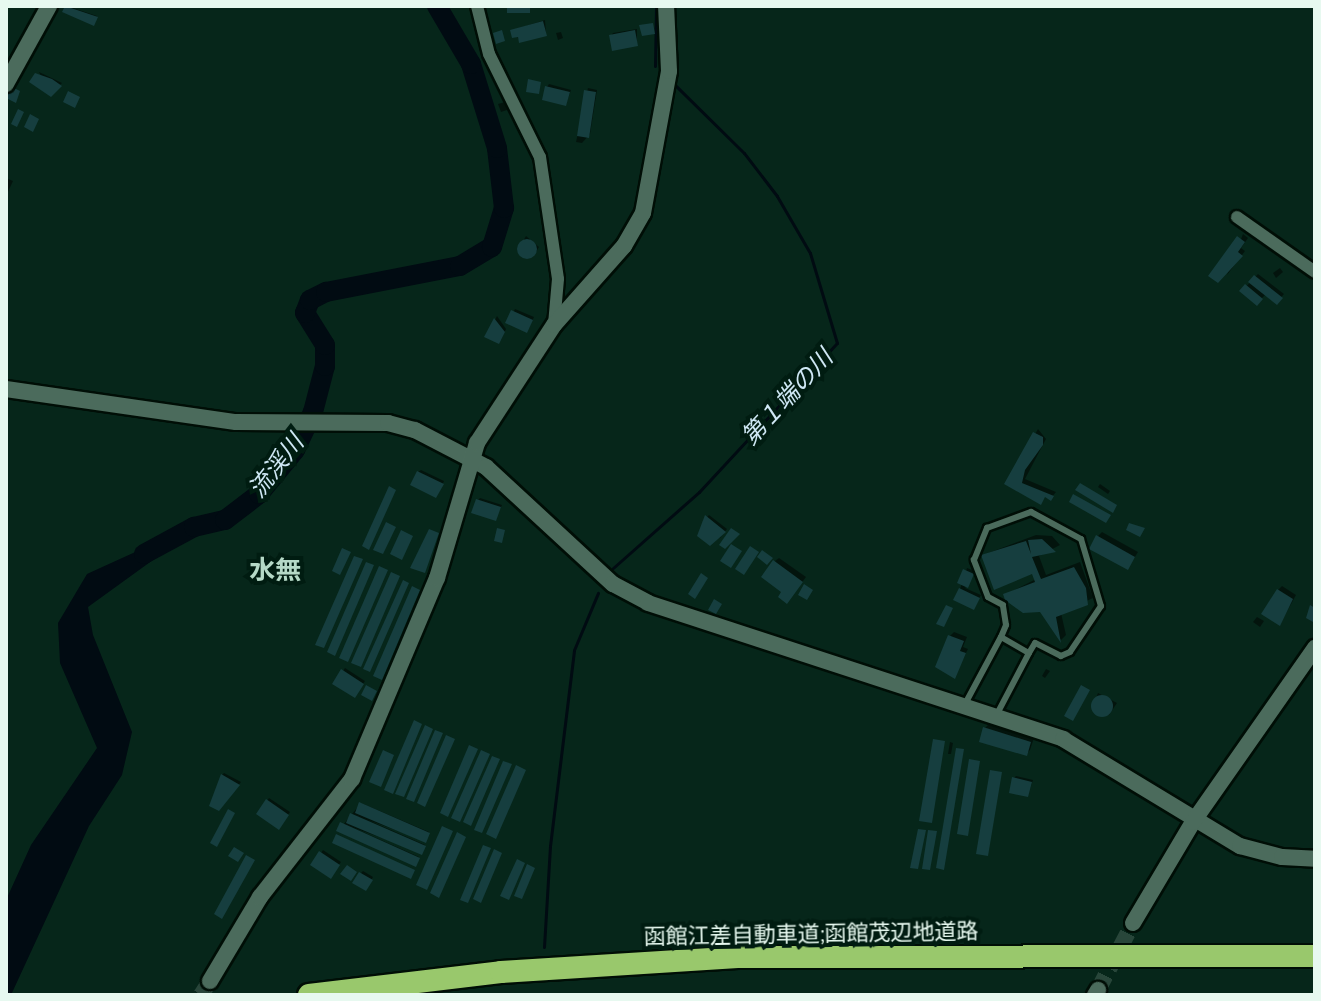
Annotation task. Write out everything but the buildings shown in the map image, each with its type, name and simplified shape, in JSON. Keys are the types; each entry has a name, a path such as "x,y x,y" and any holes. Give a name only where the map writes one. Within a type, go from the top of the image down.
{"highway":[{"name":"函館江差自動車道;函館茂辺地道路","path":"309,995 501,972 738,957 1315,956"}],"street":[{"path":"6,84 49,6"},
{"path":"477,6 489,54 540,157 558,279 554,325"},
{"path":"210,981 260,897 352,779 437,578 477,443 554,325 624,246 643,213 669,71 666,6"},
{"path":"1237,217 1315,272"},
{"path":"6,389 263,423 403,427 472,459 629,594 995,717 1102,758 1193,822 1259,852 1315,859"},
{"path":"1133,923 1193,822 1315,648"}],"lane":[{"path":"963,707 1006,625 1003,605 988,597 974,560 987,528 1031,512 1081,539 1101,606 1070,652 1061,656 1035,643 995,717"},
{"path":"1001,637 1029,653"}],"shaded area":[{"path":"166,538 164,552 88,607 93,635 132,732 122,775 89,826 11,995 6,995 6,900 31,845 97,748 60,663 58,623 87,574"}],"waterway":[{"name":"流渓川","path":"144,554 194,527 225,520 259,494 295,450 313,412 325,366 325,345 305,313 310,300 326,292 460,266 492,247 504,208 497,148 471,64 437,6"},
{"name":"第１端の川","path":"655,66 656,6"},
{"name":"第１端の川","path":"613,568 699,492 837,343 810,253 777,196 744,153 672,82"},
{"name":"第１端の川","path":"544,947 550,846 574,650 598,593"}],"tunnel":[{"path":"1098,990 1133,923"},
{"path":"201,995 210,981"}],"district":[{"name":"水無","path":"275,570"}]}
